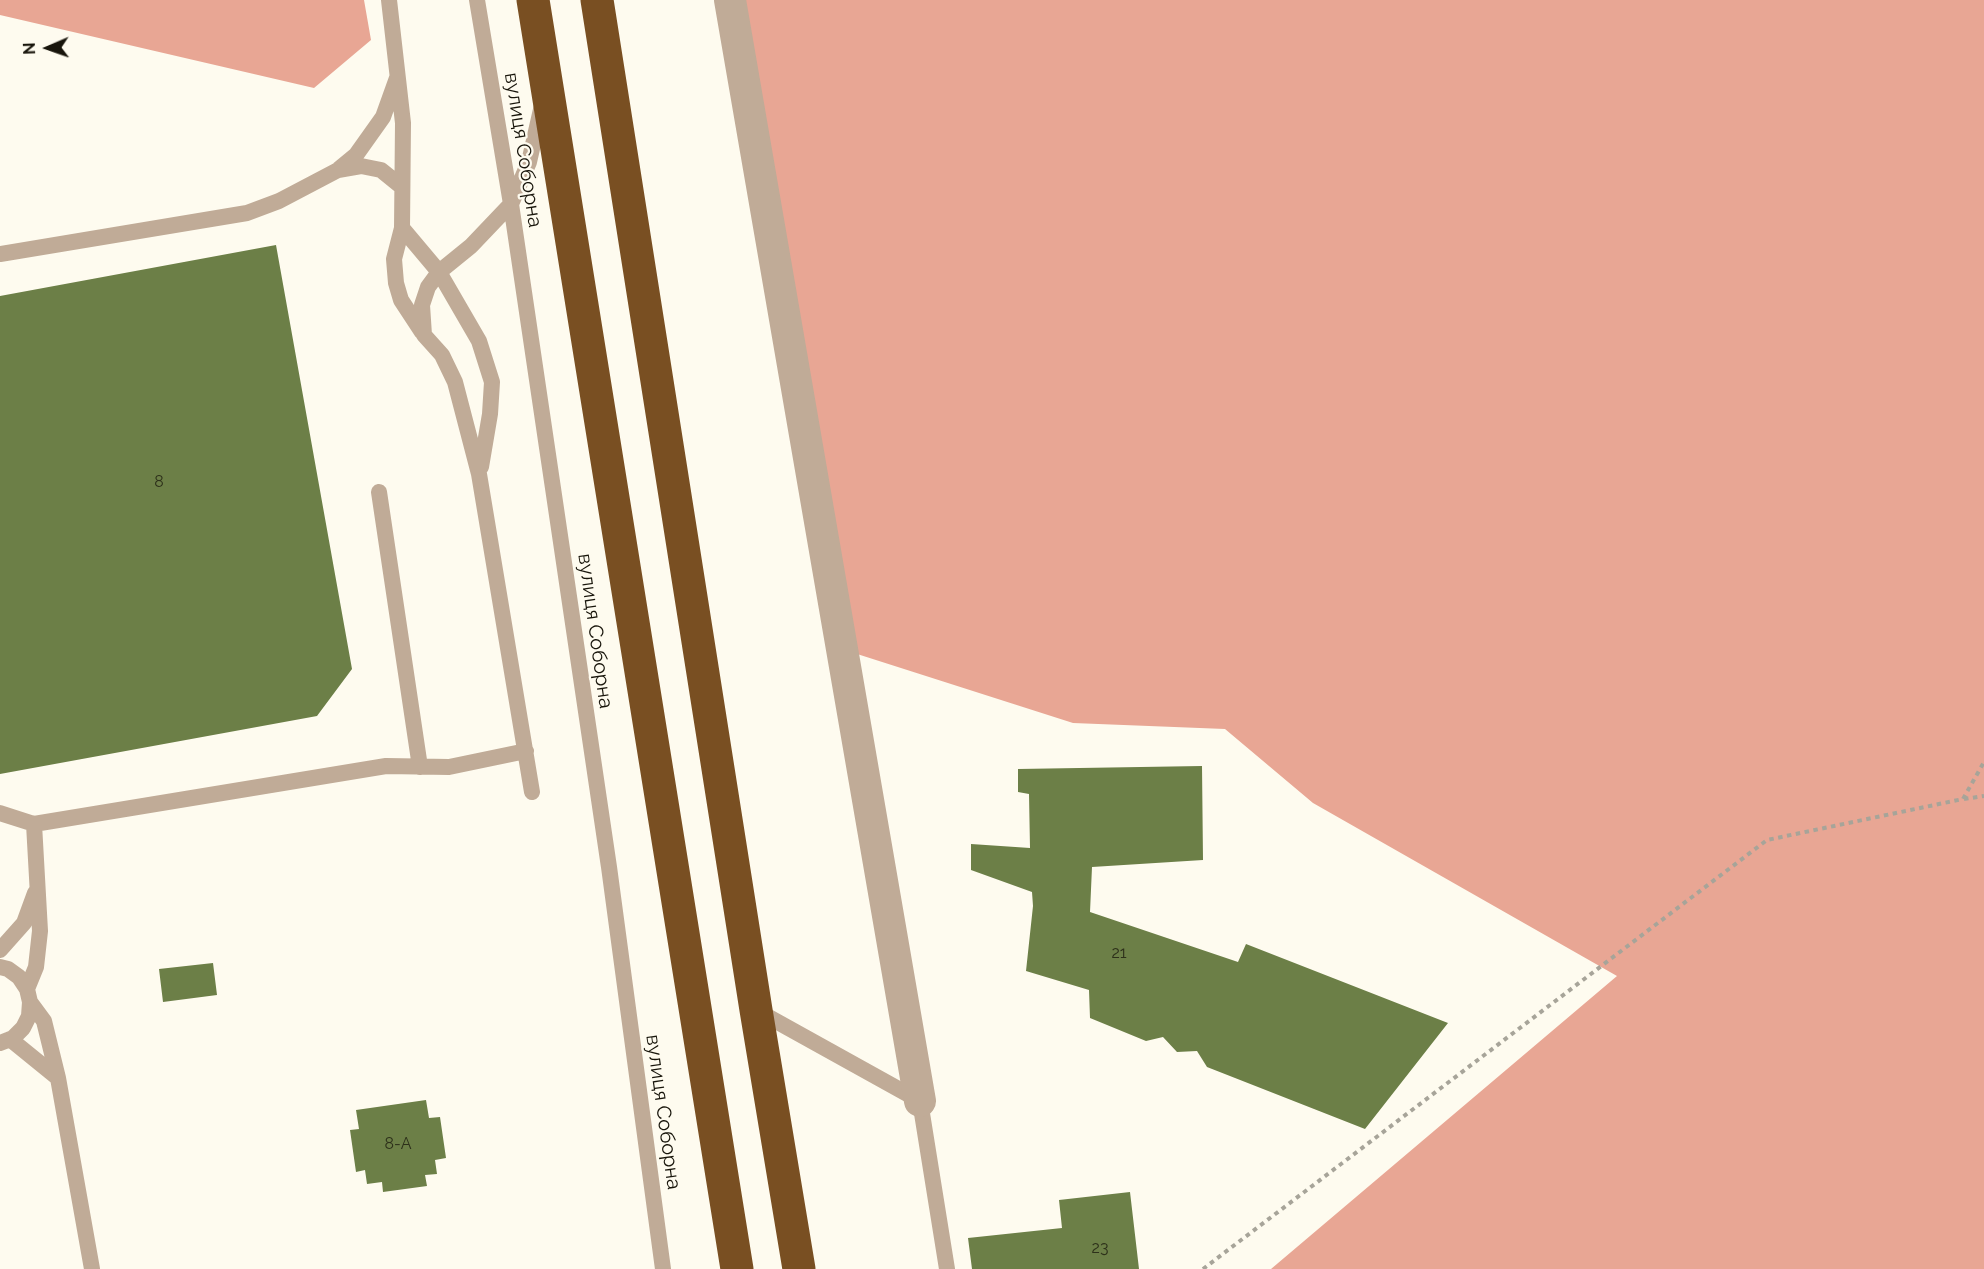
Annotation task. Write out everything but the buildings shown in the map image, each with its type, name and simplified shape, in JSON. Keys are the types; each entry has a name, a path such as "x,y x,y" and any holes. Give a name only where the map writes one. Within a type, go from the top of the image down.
{"highway":[{"path":"533,0 737,1269"},
{"path":"597,0 799,1269"}],"street":[{"path":"730,0 920,1101"}],"lane":[{"path":"389,0 403,123 402,228 394,259 396,283 401,300 424,335 441,355 455,382 479,474 532,792"},
{"name":"вулиця Соборна","path":"477,0 511,204 608,855 663,1269"},
{"path":"0,254 247,213 279,201 338,170 356,155 383,117 398,75"},
{"path":"424,335 422,305 428,287 439,272 471,246 511,204 529,162 547,84"},
{"path":"338,170 361,166 381,170 402,187"},
{"path":"402,228 439,272 479,341 492,382 490,414 479,474"},
{"path":"379,492 420,767"},
{"path":"0,813 34,824 386,766 450,767 526,752"},
{"path":"34,824 40,931 36,967 28,995 29,1016 23,1028 5,1041 58,1078"},
{"path":"0,950 24,923 38,883"},
{"path":"0,967 8,969 19,977 44,1021 58,1078 92,1269"},
{"path":"756,1010 920,1101 947,1269"}],"path":[{"path":"1963,799 1984,762"},
{"path":"1203,1269 1767,840 1984,796"}],"shaded area":[{"path":"0,0 364,0 371,40 314,88 0,15"},
{"path":"734,0 1984,0 1984,1269 1271,1269 1617,976 1313,803 1225,729 1073,723 854,653"}]}
